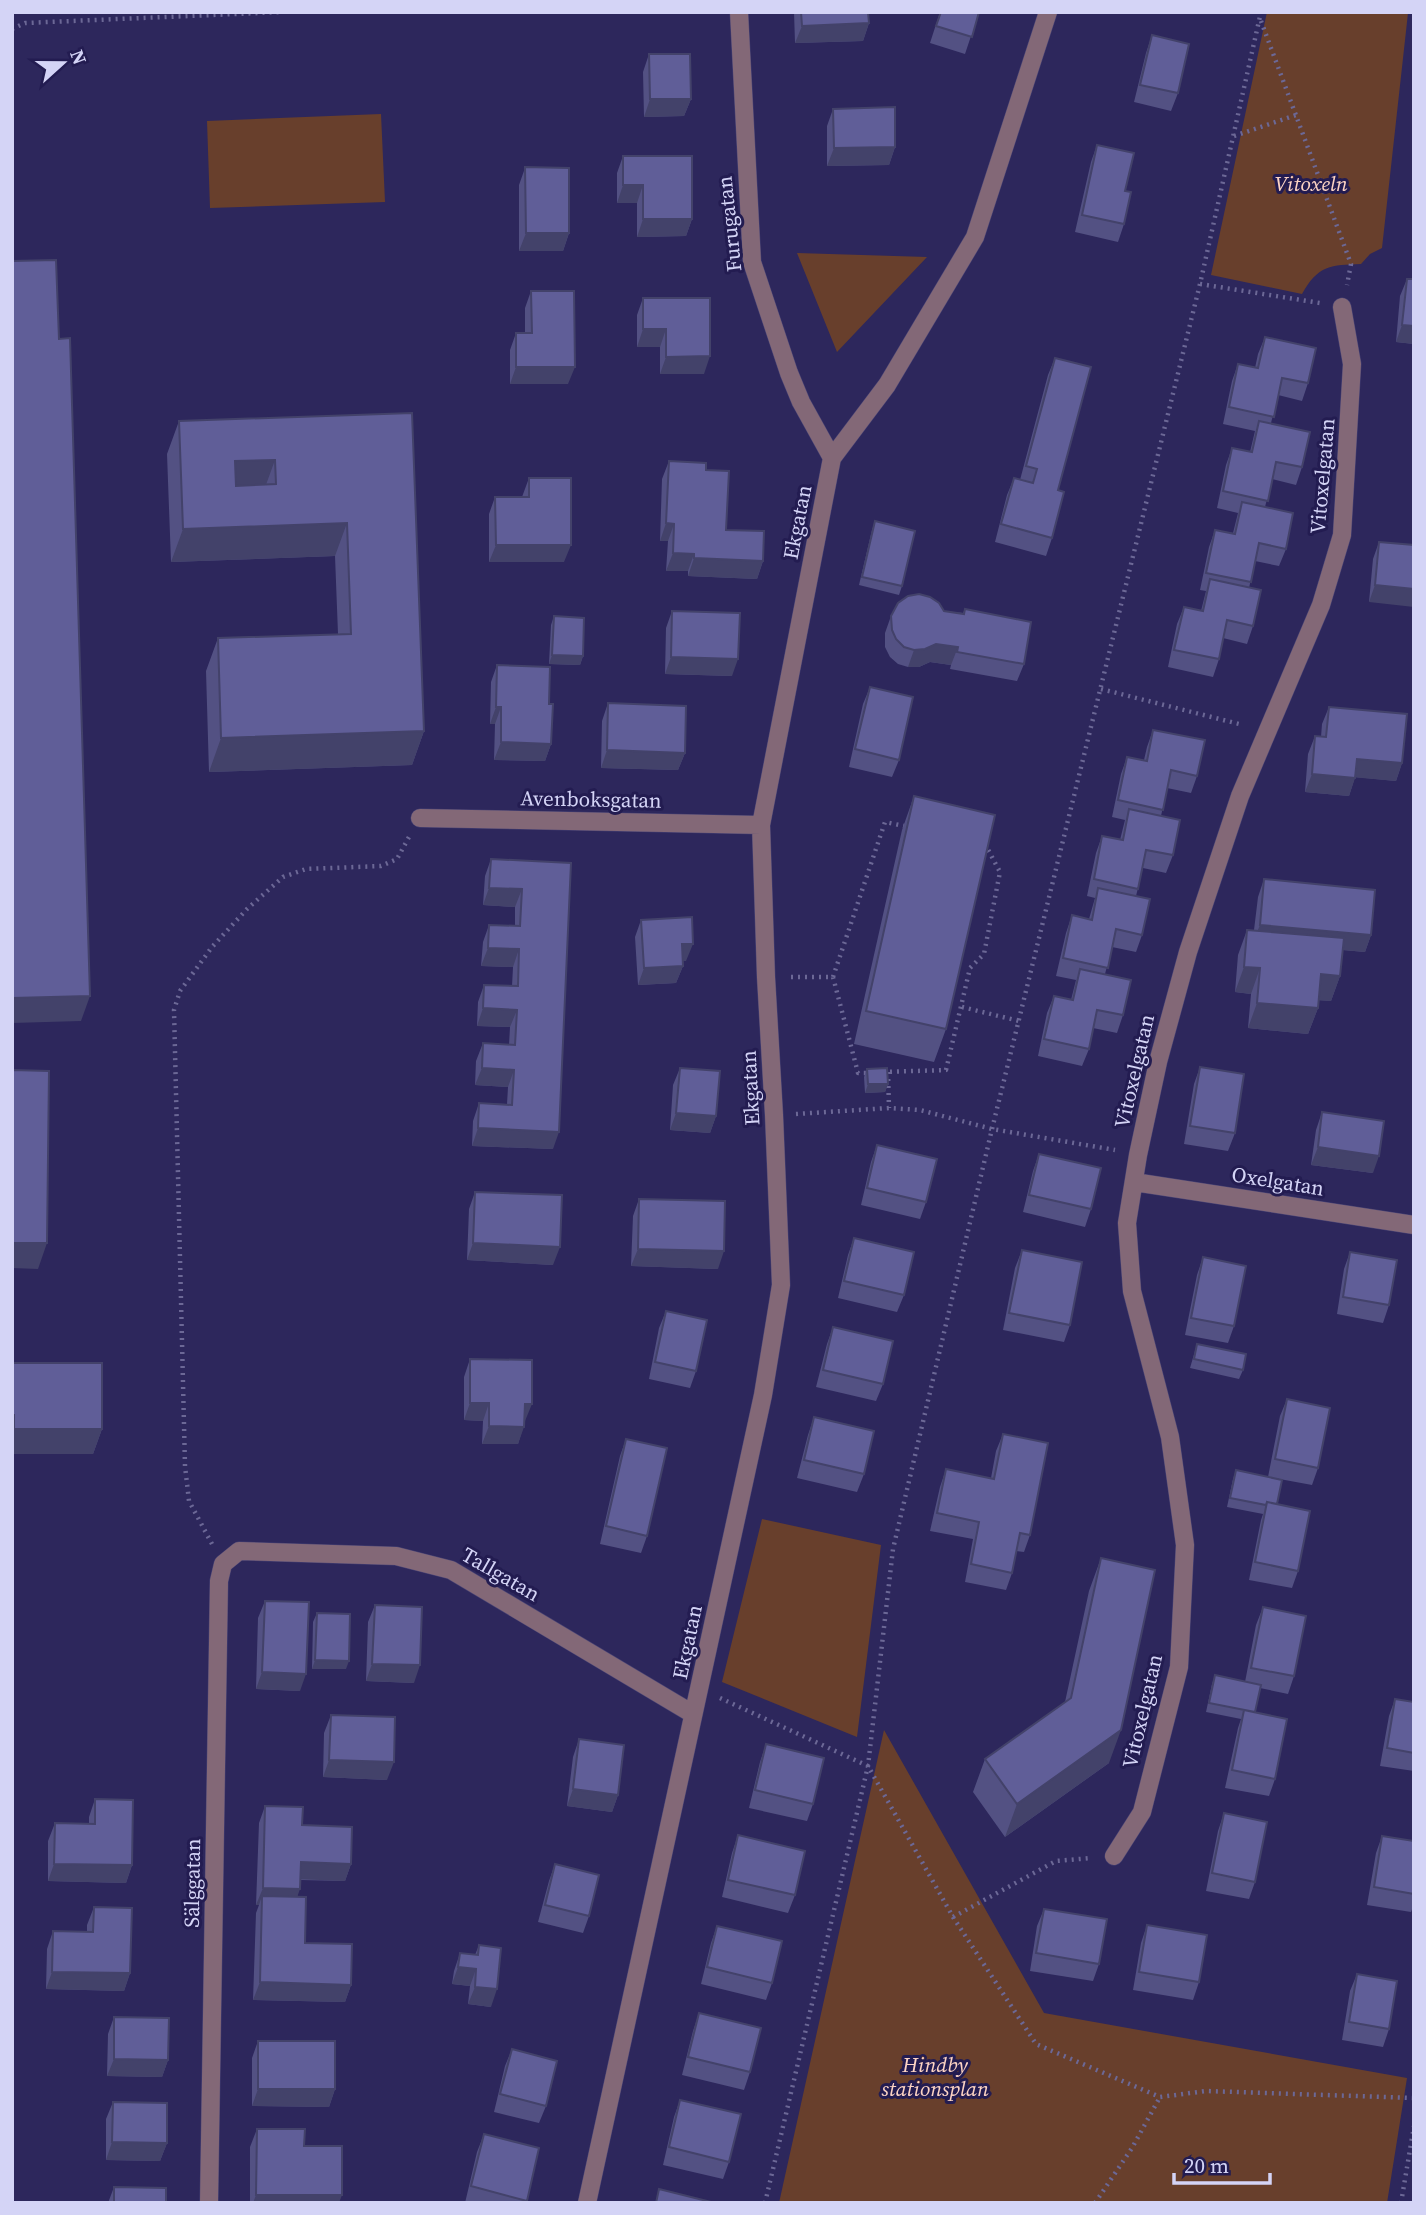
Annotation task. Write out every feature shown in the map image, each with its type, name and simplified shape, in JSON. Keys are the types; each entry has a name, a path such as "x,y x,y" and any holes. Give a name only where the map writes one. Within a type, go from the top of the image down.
{"street":[{"name":"Furugatan","path":"739,12 752,262 789,373 801,402 832,458"},
{"name":"Ekgatan","path":"587,2203 763,1395 780,1285 761,825 832,458 887,385 975,237 1048,12"},
{"name":"Vitoxelgatan","path":"1114,1856 1142,1812 1179,1667 1185,1545 1170,1437 1132,1292 1127,1223 1138,1154 1158,1062 1188,952 1240,796 1321,605 1342,535 1352,364 1342,307"},
{"name":"Avenboksgatan","path":"420,818 761,825"},
{"name":"Oxelgatan","path":"1134,1182 1414,1225"},
{"name":"Tallgatan","path":"223,1564 239,1551 396,1556 451,1570 693,1714"},
{"name":"Sälggatan","path":"209,2203 219,1595 223,1564"}],"path":[{"path":"12,29 25,23 282,12"},
{"path":"1200,284 1342,307 1351,264 1261,15"},
{"path":"765,2203 868,1766 893,1549 992,1129 1200,284 1261,15"},
{"path":"1233,136 1296,115"},
{"path":"1101,689 1267,731"},
{"path":"223,1564 189,1501 185,1466 174,1010 180,991 212,947 247,909 283,877 306,869 381,866 397,859 420,818"},
{"path":"910,827 885,822 833,977 858,1073 946,1070 970,968 985,954 1000,872 984,842"},
{"path":"766,977 833,977"},
{"path":"962,1007 1019,1021"},
{"path":"888,1072 890,1108"},
{"path":"774,1115 890,1108 920,1110 992,1129 1138,1154"},
{"path":"700,1689 868,1766 953,1917 1036,2044 1160,2096 1206,2091 1414,2098"},
{"path":"953,1917 1056,1861 1114,1856"},
{"path":"1096,2203 1132,2148 1160,2096"},
{"path":"1401,2203 1414,2126"}],"green space":[{"name":"Vitoxeln","path":"1267,12 1408,13 1382,248 1370,254 1361,264 1326,268 1314,277 1302,294 1211,275"},
{"path":"381,114 385,202 210,208 207,121"},
{"path":"797,253 927,257 837,352"},
{"path":"762,1519 881,1545 857,1737 722,1682"},
{"name":"Hindby stationsplan","path":"884,1730 1044,2013 1407,2078 1387,2203 779,2203"}],"building":[{"path":"801,12 868,12 869,23 802,26"},
{"path":"941,12 979,12 972,37 936,26"},
{"path":"1152,35 1189,44 1178,93 1140,85"},
{"path":"649,54 690,54 691,99 650,99"},
{"path":"895,107 895,147 834,148 833,109"},
{"path":"1097,145 1134,153 1125,191 1131,192 1124,224 1082,215"},
{"path":"623,156 692,156 692,219 643,219 643,185 623,185"},
{"path":"525,167 569,168 569,233 526,233"},
{"path":"56,260 59,339 70,338 90,996 12,998 12,261"},
{"path":"1407,279 1414,279 1414,326 1402,325"},
{"path":"531,291 574,291 575,367 516,367 516,333 532,333"},
{"path":"643,298 710,298 710,356 666,357 666,329 643,329"},
{"path":"1265,337 1316,348 1308,383 1282,378 1274,417 1229,407 1238,364 1258,368"},
{"path":"1055,358 1091,367 1058,490 1064,492 1052,538 1001,524 1014,478 1033,483 1037,469 1026,466"},
{"path":"412,413 424,731 221,738 218,638 351,634 347,523 183,529 179,421","holes":["275,460 276,484 236,486 235,461"]},
{"path":"1259,421 1310,432 1302,467 1276,462 1268,501 1223,491 1232,448 1252,452"},
{"path":"669,461 706,463 706,470 729,471 726,530 764,531 763,561 694,558 694,554 673,553 674,524 666,523"},
{"path":"529,478 571,478 571,545 496,545 495,497 529,497"},
{"path":"1242,502 1293,513 1286,549 1259,543 1251,582 1206,573 1215,530 1235,534"},
{"path":"875,521 915,531 902,586 862,577"},
{"path":"1379,542 1414,545 1414,589 1375,585"},
{"path":"1210,579 1261,590 1253,626 1227,620 1219,659 1174,650 1184,607 1203,611"},
{"path":"919,594 939,603 944,611 964,614 965,609 1031,622 1024,664 957,652 958,647 936,644 914,650 904,647 892,630 891,616 898,603 908,596"},
{"path":"672,611 740,613 738,659 671,657"},
{"path":"554,616 584,618 583,656 552,655"},
{"path":"497,665 550,667 549,704 553,704 551,744 501,742 501,707 496,707"},
{"path":"870,687 913,697 899,760 855,749"},
{"path":"608,703 686,706 685,753 607,750"},
{"path":"1329,707 1407,714 1402,763 1357,759 1355,778 1312,774 1315,736 1326,737"},
{"path":"1153,730 1205,740 1197,776 1171,770 1163,810 1118,800 1127,757 1147,761"},
{"path":"914,796 995,815 946,1029 866,1011"},
{"path":"1129,809 1180,820 1173,855 1146,850 1138,889 1094,879 1102,836 1123,840"},
{"path":"491,859 571,863 559,1132 478,1128 479,1103 512,1105 514,1070 482,1068 483,1043 515,1045 517,1010 483,1008 484,985 518,986 519,949 488,948 489,925 520,926 522,889 489,888"},
{"path":"1264,879 1375,890 1371,935 1260,925"},
{"path":"1098,888 1150,899 1142,935 1116,929 1108,968 1063,958 1072,915 1092,920"},
{"path":"692,917 693,944 682,944 683,966 644,968 641,920"},
{"path":"1247,930 1344,938 1340,976 1321,974 1318,1008 1257,1003 1260,968 1244,967"},
{"path":"1080,969 1131,980 1123,1015 1097,1010 1089,1049 1044,1039 1054,996 1073,1000"},
{"path":"1200,1067 1244,1074 1235,1133 1190,1126"},
{"path":"680,1068 720,1071 716,1116 676,1113"},
{"path":"887,1068 888,1084 868,1084 867,1069"},
{"path":"12,1070 49,1071 47,1243 12,1243"},
{"path":"1322,1112 1384,1121 1379,1156 1318,1147"},
{"path":"877,1145 937,1159 926,1202 867,1188"},
{"path":"1039,1154 1101,1168 1091,1209 1029,1195"},
{"path":"475,1192 562,1195 560,1247 473,1243"},
{"path":"639,1199 725,1201 724,1251 638,1249"},
{"path":"854,1238 914,1252 904,1295 844,1281"},
{"path":"1022,1250 1082,1262 1070,1325 1009,1313"},
{"path":"1350,1252 1397,1260 1389,1305 1343,1297"},
{"path":"1203,1257 1246,1266 1234,1326 1191,1318"},
{"path":"666,1311 707,1320 696,1371 655,1362"},
{"path":"833,1327 893,1341 883,1384 823,1370"},
{"path":"1197,1344 1246,1354 1243,1370 1194,1359"},
{"path":"470,1359 532,1360 532,1404 525,1404 524,1427 489,1426 489,1403 470,1403"},
{"path":"12,1363 102,1363 102,1429 14,1429"},
{"path":"1287,1399 1330,1408 1318,1468 1275,1459"},
{"path":"814,1417 874,1431 864,1474 804,1460"},
{"path":"1003,1434 1048,1443 1030,1535 1020,1533 1012,1573 971,1564 979,1522 937,1513 946,1469 994,1479"},
{"path":"626,1439 667,1448 647,1536 606,1526"},
{"path":"1236,1470 1282,1480 1277,1504 1267,1502 1266,1505 1230,1498"},
{"path":"1267,1502 1310,1511 1298,1571 1255,1562"},
{"path":"1101,1558 1155,1570 1121,1730 1017,1804 985,1759 1071,1698"},
{"path":"265,1601 309,1602 306,1674 262,1672"},
{"path":"375,1605 422,1607 420,1665 372,1664"},
{"path":"1263,1607 1306,1616 1294,1676 1251,1668"},
{"path":"317,1613 350,1614 349,1661 315,1660"},
{"path":"1215,1675 1261,1685 1255,1712 1209,1703"},
{"path":"1395,1699 1414,1702 1414,1753 1387,1748"},
{"path":"1244,1710 1287,1719 1275,1779 1232,1770"},
{"path":"331,1715 395,1717 394,1762 329,1760"},
{"path":"579,1739 624,1745 618,1795 573,1789"},
{"path":"766,1744 824,1758 813,1804 755,1790"},
{"path":"95,1799 133,1800 132,1865 54,1864 55,1823 95,1824"},
{"path":"265,1806 303,1807 302,1825 352,1827 351,1864 301,1862 300,1889 263,1888"},
{"path":"1224,1813 1267,1822 1255,1882 1212,1873"},
{"path":"738,1835 805,1851 795,1895 728,1880"},
{"path":"1382,1836 1414,1841 1414,1894 1374,1887"},
{"path":"555,1864 599,1875 589,1916 545,1905"},
{"path":"262,1896 306,1897 305,1943 352,1944 351,1985 260,1982"},
{"path":"94,1907 132,1908 130,1973 52,1972 53,1931 93,1932"},
{"path":"1044,1909 1107,1919 1099,1964 1036,1953"},
{"path":"1147,1925 1207,1935 1199,1982 1139,1972"},
{"path":"717,1926 782,1941 772,1983 707,1967"},
{"path":"479,1945 501,1948 497,1989 475,1987 476,1969 458,1967 460,1953 478,1955"},
{"path":"1357,1974 1397,1981 1389,2029 1349,2022"},
{"path":"699,2013 761,2028 750,2072 688,2057"},
{"path":"114,2017 169,2018 168,2060 114,2059"},
{"path":"258,2041 335,2041 335,2089 258,2089"},
{"path":"512,2049 557,2061 546,2106 500,2094"},
{"path":"680,2100 741,2114 729,2162 669,2147"},
{"path":"113,2102 167,2103 167,2143 112,2142"},
{"path":"257,2129 305,2129 304,2146 342,2146 342,2195 256,2195"},
{"path":"484,2134 539,2148 527,2201 471,2186"},
{"path":"114,2187 166,2188 166,2203 114,2203"},
{"path":"659,2189 715,2203 656,2203"}]}
